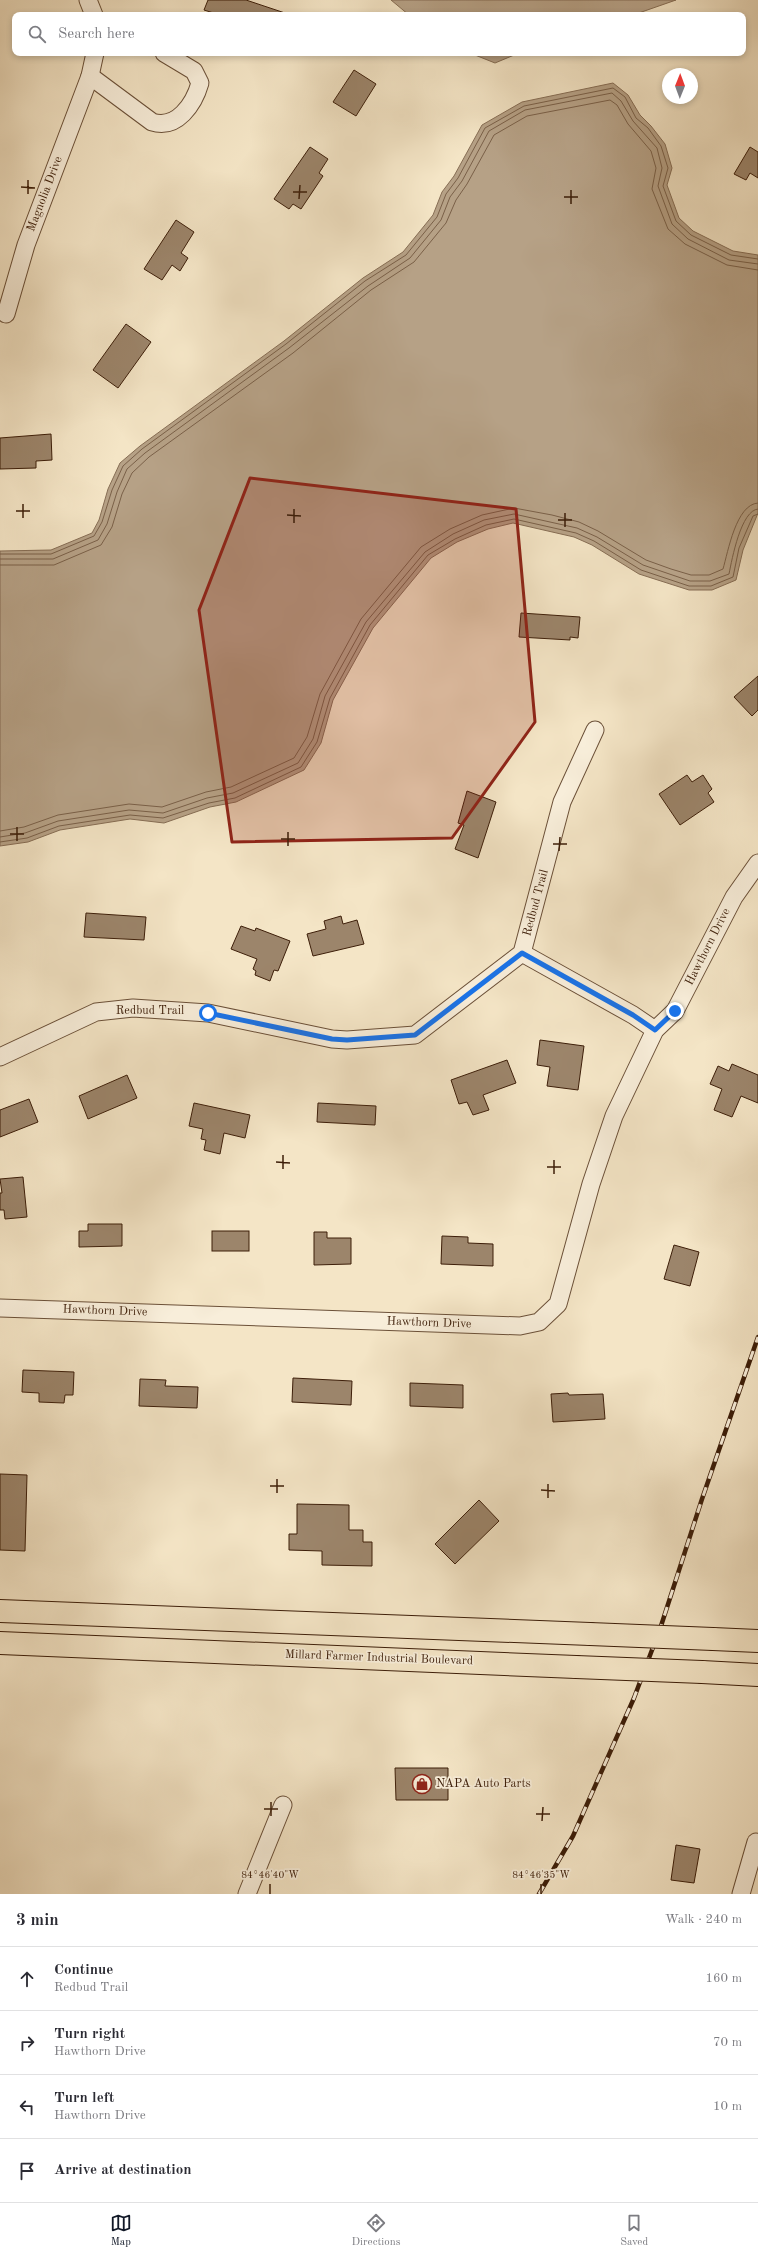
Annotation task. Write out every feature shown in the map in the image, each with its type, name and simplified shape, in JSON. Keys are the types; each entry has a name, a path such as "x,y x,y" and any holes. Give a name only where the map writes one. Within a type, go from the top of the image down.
{"main road":[{"path":"0,1611 758,1641"},
{"name":"Millard Farmer Industrial Boulevard","path":"0,1643 758,1674"}],"street":[{"path":"88,0 93,12"},
{"name":"Magnolia Drive","path":"6,314 26,245 90,76 94,56"},
{"path":"90,76 152,122 161,125 172,122 182,115 194,98 200,83 194,71 169,56"},
{"name":"Redbud Trail","path":"0,1057 96,1012 133,1008 208,1013 332,1039 347,1040 415,1035 522,953 562,802 595,730"},
{"name":"Hawthorn Drive","path":"0,1308 520,1326 539,1322 558,1304 590,1184 614,1116 655,1030 675,1011 734,897 758,863"},
{"path":"522,953 633,1015 655,1030"},
{"path":"247,1894 282,1804"},
{"path":"741,1894 756,1842"}],"highlighted area":[{"path":"250,478 516,509 535,722 452,838 232,842 199,610"}],"water":[{"path":"391,0 676,0 642,12 405,12"},
{"path":"478,56 512,56 495,63"},
{"path":"613,83 628,95 640,115 665,144 672,168 667,185 679,218 693,231 733,251 758,255 758,513 743,550 736,580 712,590 689,590 639,574 592,545 574,537 513,523 488,529 457,542 431,558 373,628 333,700 321,743 304,770 236,802 210,807 164,823 130,819 60,830 28,842 0,846 0,551 51,550 92,533 99,520 108,489 120,463 140,446 284,341 363,278 403,252 433,215 442,192 454,176 482,125 522,102"}],"building":[{"path":"208,0 246,0 282,12 210,12 204,10"},
{"path":"354,70 376,84 356,116 333,102"},
{"path":"310,147 328,159 319,173 323,176 301,209 293,204 289,209 274,199"},
{"path":"750,147 758,152 758,178 750,173 746,180 734,174"},
{"path":"176,220 194,232 181,253 188,258 180,271 172,265 162,280 144,269"},
{"path":"126,324 151,342 118,388 93,370"},
{"path":"51,434 52,460 36,461 36,468 0,469 0,438"},
{"path":"521,613 580,617 578,638 570,637 570,640 519,637"},
{"path":"758,676 758,710 752,716 734,697"},
{"path":"687,775 692,782 703,775 712,789 708,793 714,802 680,825 659,794"},
{"path":"467,791 496,802 478,858 455,849 464,825 458,823"},
{"path":"86,913 146,917 144,940 84,937"},
{"path":"341,916 343,924 357,920 364,944 313,956 307,934 326,929 324,921"},
{"path":"241,926 255,931 256,928 290,941 278,971 274,970 270,981 255,975 256,971 253,969 257,959 231,949"},
{"path":"540,1040 584,1046 578,1090 547,1086 550,1067 537,1065"},
{"path":"507,1060 516,1083 483,1095 489,1110 473,1115 467,1102 459,1104 451,1080"},
{"path":"732,1064 758,1075 758,1103 741,1096 732,1117 714,1110 722,1089 710,1084 718,1066 729,1071"},
{"path":"127,1075 137,1098 88,1119 79,1096"},
{"path":"29,1099 38,1122 0,1137 0,1110"},
{"path":"194,1103 250,1115 245,1138 224,1133 220,1154 204,1150 206,1140 201,1139 203,1129 189,1126"},
{"path":"318,1103 376,1106 375,1125 317,1122"},
{"path":"23,1177 27,1217 5,1219 4,1210 0,1210 0,1193 2,1193 0,1179"},
{"path":"88,1224 122,1224 122,1246 79,1247 79,1231 88,1231"},
{"path":"212,1231 249,1231 249,1251 212,1251"},
{"path":"314,1232 327,1232 327,1238 351,1238 351,1264 314,1265"},
{"path":"442,1236 468,1237 468,1243 493,1244 493,1266 441,1264"},
{"path":"674,1245 699,1252 690,1286 664,1279"},
{"path":"23,1370 74,1372 73,1395 65,1395 64,1403 39,1402 39,1393 22,1392"},
{"path":"293,1378 352,1381 351,1405 292,1402"},
{"path":"140,1379 166,1380 165,1386 198,1387 197,1408 139,1406"},
{"path":"410,1383 463,1385 463,1408 410,1406"},
{"path":"568,1393 569,1395 603,1394 605,1419 553,1422 551,1394"},
{"path":"0,1474 27,1475 25,1551 0,1550"},
{"path":"479,1500 499,1521 455,1564 435,1544"},
{"path":"297,1504 349,1505 349,1530 363,1530 363,1542 372,1542 372,1566 322,1565 322,1551 289,1550 289,1534 297,1534"},
{"name":"NAPA Auto Parts","path":"395,1768 448,1768 448,1800 396,1800"},
{"path":"676,1845 700,1849 694,1883 671,1880"}],"railway":[{"path":"539,1894 573,1836 634,1698 661,1626 702,1499 758,1337"}],"place":[{"name":"NAPA Auto Parts","path":"422,1784"}],"route":[{"path":"208,1013 240,1018 295,1033 332,1039 347,1040 415,1035 444,1011 471,993 522,953 633,1015 655,1030 675,1011"}]}
